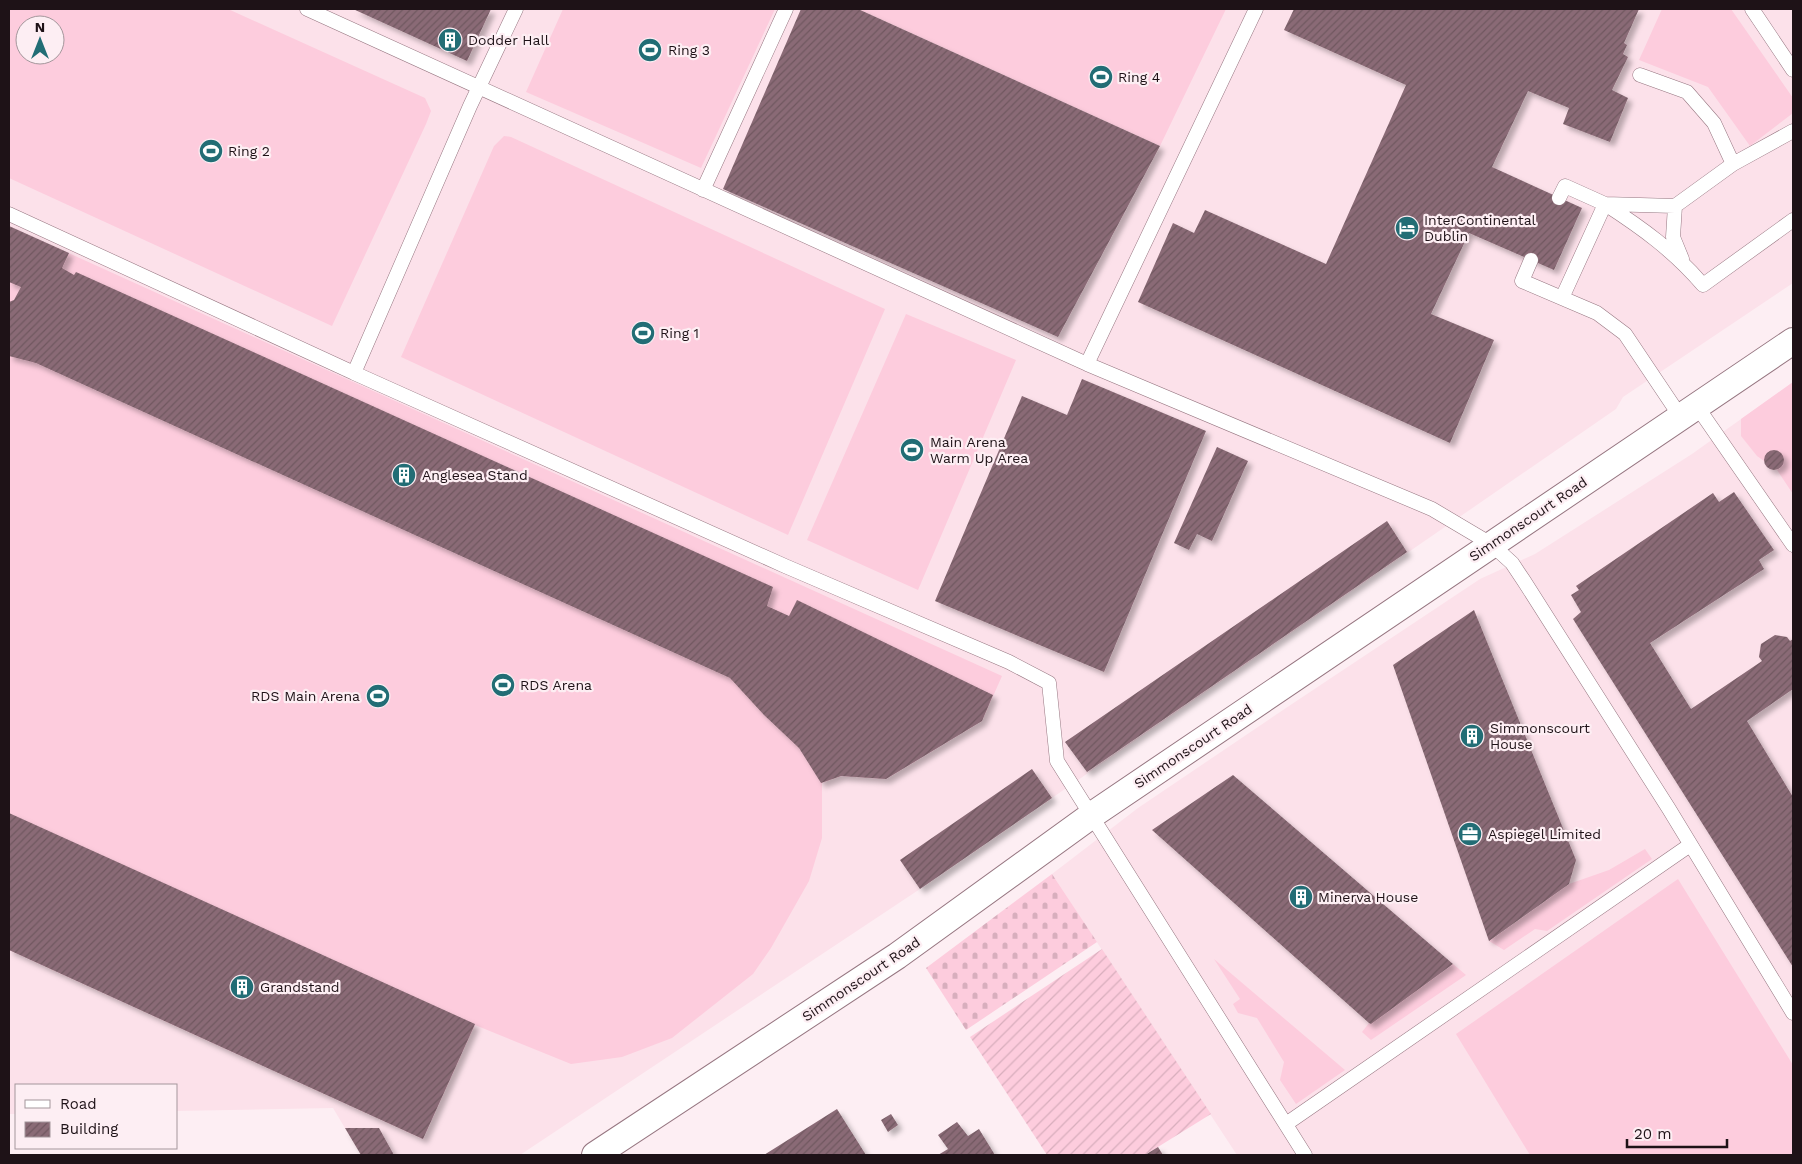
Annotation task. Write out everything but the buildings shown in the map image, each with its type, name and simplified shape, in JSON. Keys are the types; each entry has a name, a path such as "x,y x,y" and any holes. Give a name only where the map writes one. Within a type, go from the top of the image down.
{"street":[{"name":"Simmonscourt Road","path":"595,1155 897,956 1092,815 1793,341"}],"lane":[{"path":"307,9 1087,364 1432,509 1491,544 1512,562 1793,1013"},
{"path":"354,374 479,87 516,9"},
{"path":"702,190 786,9"},
{"path":"1087,364 1256,9"},
{"path":"1752,9 1793,70"},
{"path":"1640,74 1687,92 1714,123 1733,164"},
{"path":"1605,204 1675,206 1733,164 1793,131"},
{"path":"1559,198 1565,186 1605,204 1649,233 1683,262 1702,285 1793,220"},
{"path":"1562,298 1605,204"},
{"path":"1675,206 1673,237 1683,262"},
{"path":"9,214 354,374 784,566 1009,662 1050,683 1058,761 1070,785 1092,815 1305,1155"},
{"path":"1530,260 1522,281 1597,313 1624,334 1688,411 1793,545"},
{"path":"1286,1124 1690,845"}],"shaded area":[{"path":"9,9 1793,9 1793,283 1623,397 1616,409 920,889 520,1155 361,1155 333,1108 178,1111 178,1084 15,1084 15,1114 9,1114"},
{"path":"1793,382 1793,1155 1237,1155 1052,874 1138,808 1480,579 1535,554 1692,454"}],"green space":[{"name":"Ring 2","path":"9,9 228,9 425,98 431,111 426,124 332,326 9,178"},
{"name":"Ring 3","path":"563,9 775,9 701,168 526,92"},
{"name":"Ring 4","path":"858,9 1226,9 1160,146"},
{"path":"1662,9 1731,9 1793,98 1793,113 1750,146 1708,87 1639,60"},
{"name":"Ring 1","path":"504,136 511,137 885,309 788,535 401,357 494,146"},
{"name":"RDS Main Arena","path":"9,226 1002,676 982,721 886,779 841,776 822,783 822,838 809,881 771,948 753,974 672,1038 622,1057 571,1064 475,1025 423,1139 9,950"},
{"name":"Main Arena Warm Up Area","path":"906,314 1016,360 918,590 807,540"},
{"path":"1793,382 1793,494 1777,470 1757,456 1741,436 1741,419"},
{"path":"1645,849 1652,859 1547,931 1535,929 1504,950 1489,941 1569,884 1609,870"},
{"path":"1052,874 1097,942 966,1030 926,968"},
{"path":"1678,879 1793,1065 1793,1155 1530,1155 1456,1034"},
{"path":"1102,949 1211,1114 1145,1155 1047,1155 970,1037"},
{"path":"1214,959 1345,1070 1296,1104 1280,1080 1284,1062 1257,1018 1238,1013 1233,1004 1240,999"},
{"path":"1453,964 1466,975 1371,1040 1362,1032 1369,1023"}],"place":[{"name":"Dodder Hall","path":"450,40"},
{"name":"Ring 3","path":"650,50"},
{"name":"Ring 4","path":"1101,77"},
{"name":"Ring 2","path":"211,151"},
{"name":"InterContinental Dublin","path":"1407,228"},
{"name":"Ring 1","path":"643,333"},
{"name":"Main Arena Warm Up Area","path":"912,450"},
{"name":"Anglesea Stand","path":"404,475"},
{"name":"RDS Arena","path":"503,685"},
{"name":"RDS Main Arena","path":"378,696"},
{"name":"Simmonscourt House","path":"1472,736"},
{"name":"Aspiegel Limited","path":"1470,834"},
{"name":"Minerva House","path":"1301,897"},
{"name":"Grandstand","path":"242,987"}]}
